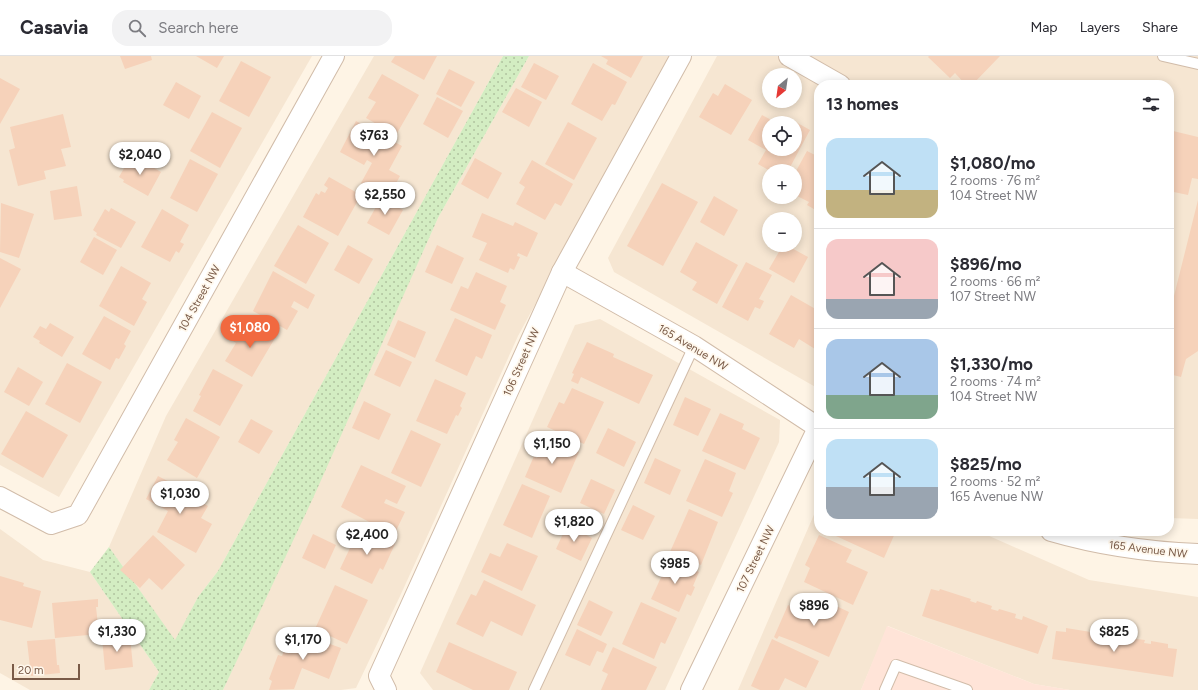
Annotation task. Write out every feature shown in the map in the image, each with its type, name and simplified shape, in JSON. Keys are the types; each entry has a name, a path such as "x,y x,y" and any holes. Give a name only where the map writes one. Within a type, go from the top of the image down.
{"street":[{"name":"104 Street NW","path":"0,496 51,524 78,515 334,56"},
{"name":"106 Street NW","path":"383,683 562,272 681,56"},
{"path":"790,56 831,80"},
{"name":"165 Avenue NW","path":"562,272 694,346 814,425"},
{"name":"107 Street NW","path":"691,690 814,438"},
{"name":"165 Avenue NW","path":"1070,536 1122,547 1198,554"}],"lane":[{"path":"1163,56 1198,64"},
{"path":"534,690 694,346"},
{"path":"885,690 896,664 967,690"}],"shaded area":[{"path":"0,56 312,56 59,497 0,465"},
{"path":"374,56 503,56 218,571 198,597 175,641 109,547 166,416"},
{"path":"529,56 670,56 518,336 401,594 356,688 341,690 223,690 438,218"},
{"path":"717,56 1198,56 1198,519 1174,518 1174,80 814,80 814,386 614,272 608,258"},
{"path":"600,319 780,420 779,442 665,690 433,690 420,673 575,325"},
{"path":"814,515 814,536 989,536 1089,580 1198,597 1198,690 1070,690 1034,684 888,626 861,690 738,690"},
{"path":"0,529 43,560 90,572 159,672 149,690 30,690 0,673"},
{"path":"887,626 1034,684 1070,690 861,690"}],"green space":[{"path":"503,56 529,56 438,218 314,496 223,690 149,690 159,672 90,572 109,547 175,640 198,597 218,571"}],"building":[{"path":"120,56 151,56 152,60 125,69"},
{"path":"196,56 224,56 217,68"},
{"path":"395,56 437,56 424,80 391,62"},
{"path":"601,56 643,56 631,78 606,64 608,60"},
{"path":"1000,56 977,80 961,80 955,73 950,78 928,57"},
{"path":"241,61 271,77 249,117 219,101"},
{"path":"534,63 559,76 546,100 521,87"},
{"path":"593,63 627,82 615,105 612,104 602,121 571,104"},
{"path":"449,69 475,82 461,107 436,94"},
{"path":"382,74 419,95 396,135 366,118 376,102 368,98"},
{"path":"0,78 20,89 0,124"},
{"path":"176,82 201,96 189,119 163,105"},
{"path":"725,84 752,100 731,135 699,117 713,93 718,96"},
{"path":"516,88 542,102 529,127 502,112"},
{"path":"437,97 463,111 448,138 423,124"},
{"path":"212,112 242,128 220,168 190,151"},
{"path":"63,114 71,147 61,149 66,166 44,171 46,179 18,186 9,150 15,148 10,127"},
{"path":"762,115 764,116 762,116 762,148 748,140"},
{"path":"356,121 402,146 389,170 400,176 388,198 361,183 372,163 367,160 364,165 340,152"},
{"path":"568,122 597,138 574,180 545,164"},
{"path":"802,126 810,130 802,145"},
{"path":"1174,131 1198,137 1198,179 1192,178 1188,195 1174,192"},
{"path":"807,151 814,154 814,209 807,205 809,202 802,198 802,164 800,164"},
{"path":"763,156 796,156 792,164 762,164 762,166 758,164"},
{"path":"137,158 161,172 148,196 123,182 124,180 119,177 127,163 133,166"},
{"path":"475,158 502,173 488,199 461,184"},
{"path":"190,159 218,174 197,212 170,198"},
{"path":"532,160 573,184 561,206 555,203 545,220 516,204 525,187 519,183"},
{"path":"329,177 361,195 338,236 303,217 316,193 319,195 321,191 325,193 328,188 324,185"},
{"path":"662,183 698,202 663,266 627,246"},
{"path":"77,186 82,216 54,220 50,191"},
{"path":"714,196 738,210 724,236 700,222"},
{"path":"381,198 403,210 389,235 367,223"},
{"path":"1198,200 1198,351 1186,359 1181,377 1174,375 1174,296"},
{"path":"1,203 34,214 19,258 0,252"},
{"path":"111,208 136,222 121,248 96,235 97,233 93,230 105,209 109,212"},
{"path":"162,209 189,225 180,242 184,244 179,253 176,251 170,262 141,247"},
{"path":"482,213 513,226 515,222 538,233 527,257 518,253 517,256 520,257 514,270 510,268 508,273 479,260 487,243 472,237"},
{"path":"298,225 329,243 306,284 274,266"},
{"path":"94,237 117,250 103,275 80,262"},
{"path":"696,242 738,265 717,304 692,290 697,282 680,272"},
{"path":"348,245 373,259 359,284 334,270"},
{"path":"437,245 464,258 452,284 425,272"},
{"path":"779,252 799,252 808,257 794,283 769,269"},
{"path":"0,258 21,269 0,308"},
{"path":"746,262 772,275 759,299 764,301 760,309 755,307 748,321 722,307"},
{"path":"121,266 151,283 142,299 147,302 134,326 99,306"},
{"path":"273,271 315,295 308,309 294,301 291,307 298,311 287,330 253,311"},
{"path":"476,272 507,286 500,302 506,305 495,330 450,310 461,286 468,289"},
{"path":"791,295 814,308 814,348 799,339 794,348 769,334"},
{"path":"104,316 131,331 124,344 126,346 119,359 116,358 110,370 82,354"},
{"path":"455,318 492,335 482,359 476,356 467,376 435,361"},
{"path":"398,320 426,332 415,358 387,345"},
{"path":"245,321 275,338 252,377 225,361 236,343 233,341"},
{"path":"50,323 74,337 62,357 39,343 40,341 33,337 40,326 46,329"},
{"path":"587,342 614,354 613,357 653,375 639,404 581,377 578,384 571,381 574,374 572,373"},
{"path":"386,350 412,362 400,387 374,375"},
{"path":"67,363 102,382 80,423 45,404"},
{"path":"18,367 43,382 29,406 4,392"},
{"path":"213,369 243,385 220,426 193,411 201,396 199,395"},
{"path":"435,379 466,393 460,406 462,408 458,416 456,415 447,434 416,421"},
{"path":"572,388 604,402 584,444 547,427 559,402 564,404"},
{"path":"685,397 711,409 698,436 673,425"},
{"path":"364,401 391,414 379,440 352,428"},
{"path":"26,411 68,435 43,478 1,454"},
{"path":"720,413 744,424 742,429 760,438 745,470 702,451"},
{"path":"186,418 220,437 197,478 167,460 178,442 174,440"},
{"path":"251,419 273,431 259,454 238,442"},
{"path":"608,428 636,442 624,467 596,453"},
{"path":"411,430 441,444 421,487 391,473"},
{"path":"546,437 579,452 561,493 525,477 534,456 537,458"},
{"path":"655,458 681,470 670,495 644,483"},
{"path":"705,459 736,473 729,491 733,493 722,517 686,501"},
{"path":"361,465 406,486 397,504 386,499 384,503 405,512 394,535 341,507"},
{"path":"158,476 185,490 183,493 208,506 201,518 212,524 196,553 157,532 168,511 146,499"},
{"path":"591,479 615,490 604,514 580,503"},
{"path":"522,484 550,496 532,538 503,525"},
{"path":"633,505 655,516 643,540 621,530"},
{"path":"689,509 718,522 701,565 670,552"},
{"path":"567,525 592,538 581,561 556,549"},
{"path":"360,527 395,544 383,570 380,568 372,584 340,569"},
{"path":"313,534 336,545 325,569 302,558"},
{"path":"153,535 185,565 162,590 149,578 140,588 120,570"},
{"path":"819,536 821,536 852,550 846,562 868,572 853,605 804,582 810,568 805,565"},
{"path":"836,536 894,536 884,558"},
{"path":"507,543 538,556 522,591 481,572 490,553 500,557"},
{"path":"670,558 699,572 693,586 695,587 691,596 687,594 679,612 651,599"},
{"path":"0,576 24,583 23,586 41,591 32,628 0,620"},
{"path":"484,580 536,605 522,636 491,621 483,637 456,624 471,594 476,596"},
{"path":"335,585 368,600 347,644 315,629"},
{"path":"931,589 939,591 940,589 971,599 970,601 976,603 977,601 992,606 991,609 998,611 999,609 1016,614 1015,618 1022,620 1023,616 1048,626 1038,654 922,616"},
{"path":"819,598 849,612 829,657 779,636 777,639 774,637 788,605 811,615"},
{"path":"98,599 98,607 96,607 99,634 55,638 52,603"},
{"path":"589,600 613,612 601,636 577,625"},
{"path":"641,602 677,618 665,644 661,642 654,659 622,644"},
{"path":"1066,628 1097,633 1096,637 1103,638 1103,634 1122,637 1121,641 1127,642 1128,638 1145,640 1144,643 1151,644 1151,641 1168,644 1168,648 1177,649 1173,677 1052,659 1056,631 1066,632"},
{"path":"577,629 607,644 603,653 597,651 590,666 565,655"},
{"path":"292,630 341,648 329,679 302,668 294,689 269,690 272,681 269,679 278,655 282,656"},
{"path":"130,636 133,667 105,670 102,638"},
{"path":"55,639 57,665 59,665 60,673 31,676 27,641"},
{"path":"772,639 819,661 806,688 785,678 779,690 760,690 751,686"},
{"path":"449,642 517,672 509,690 473,690 436,672"},
{"path":"613,647 657,667 646,690 601,690 608,674 602,671"}]}
